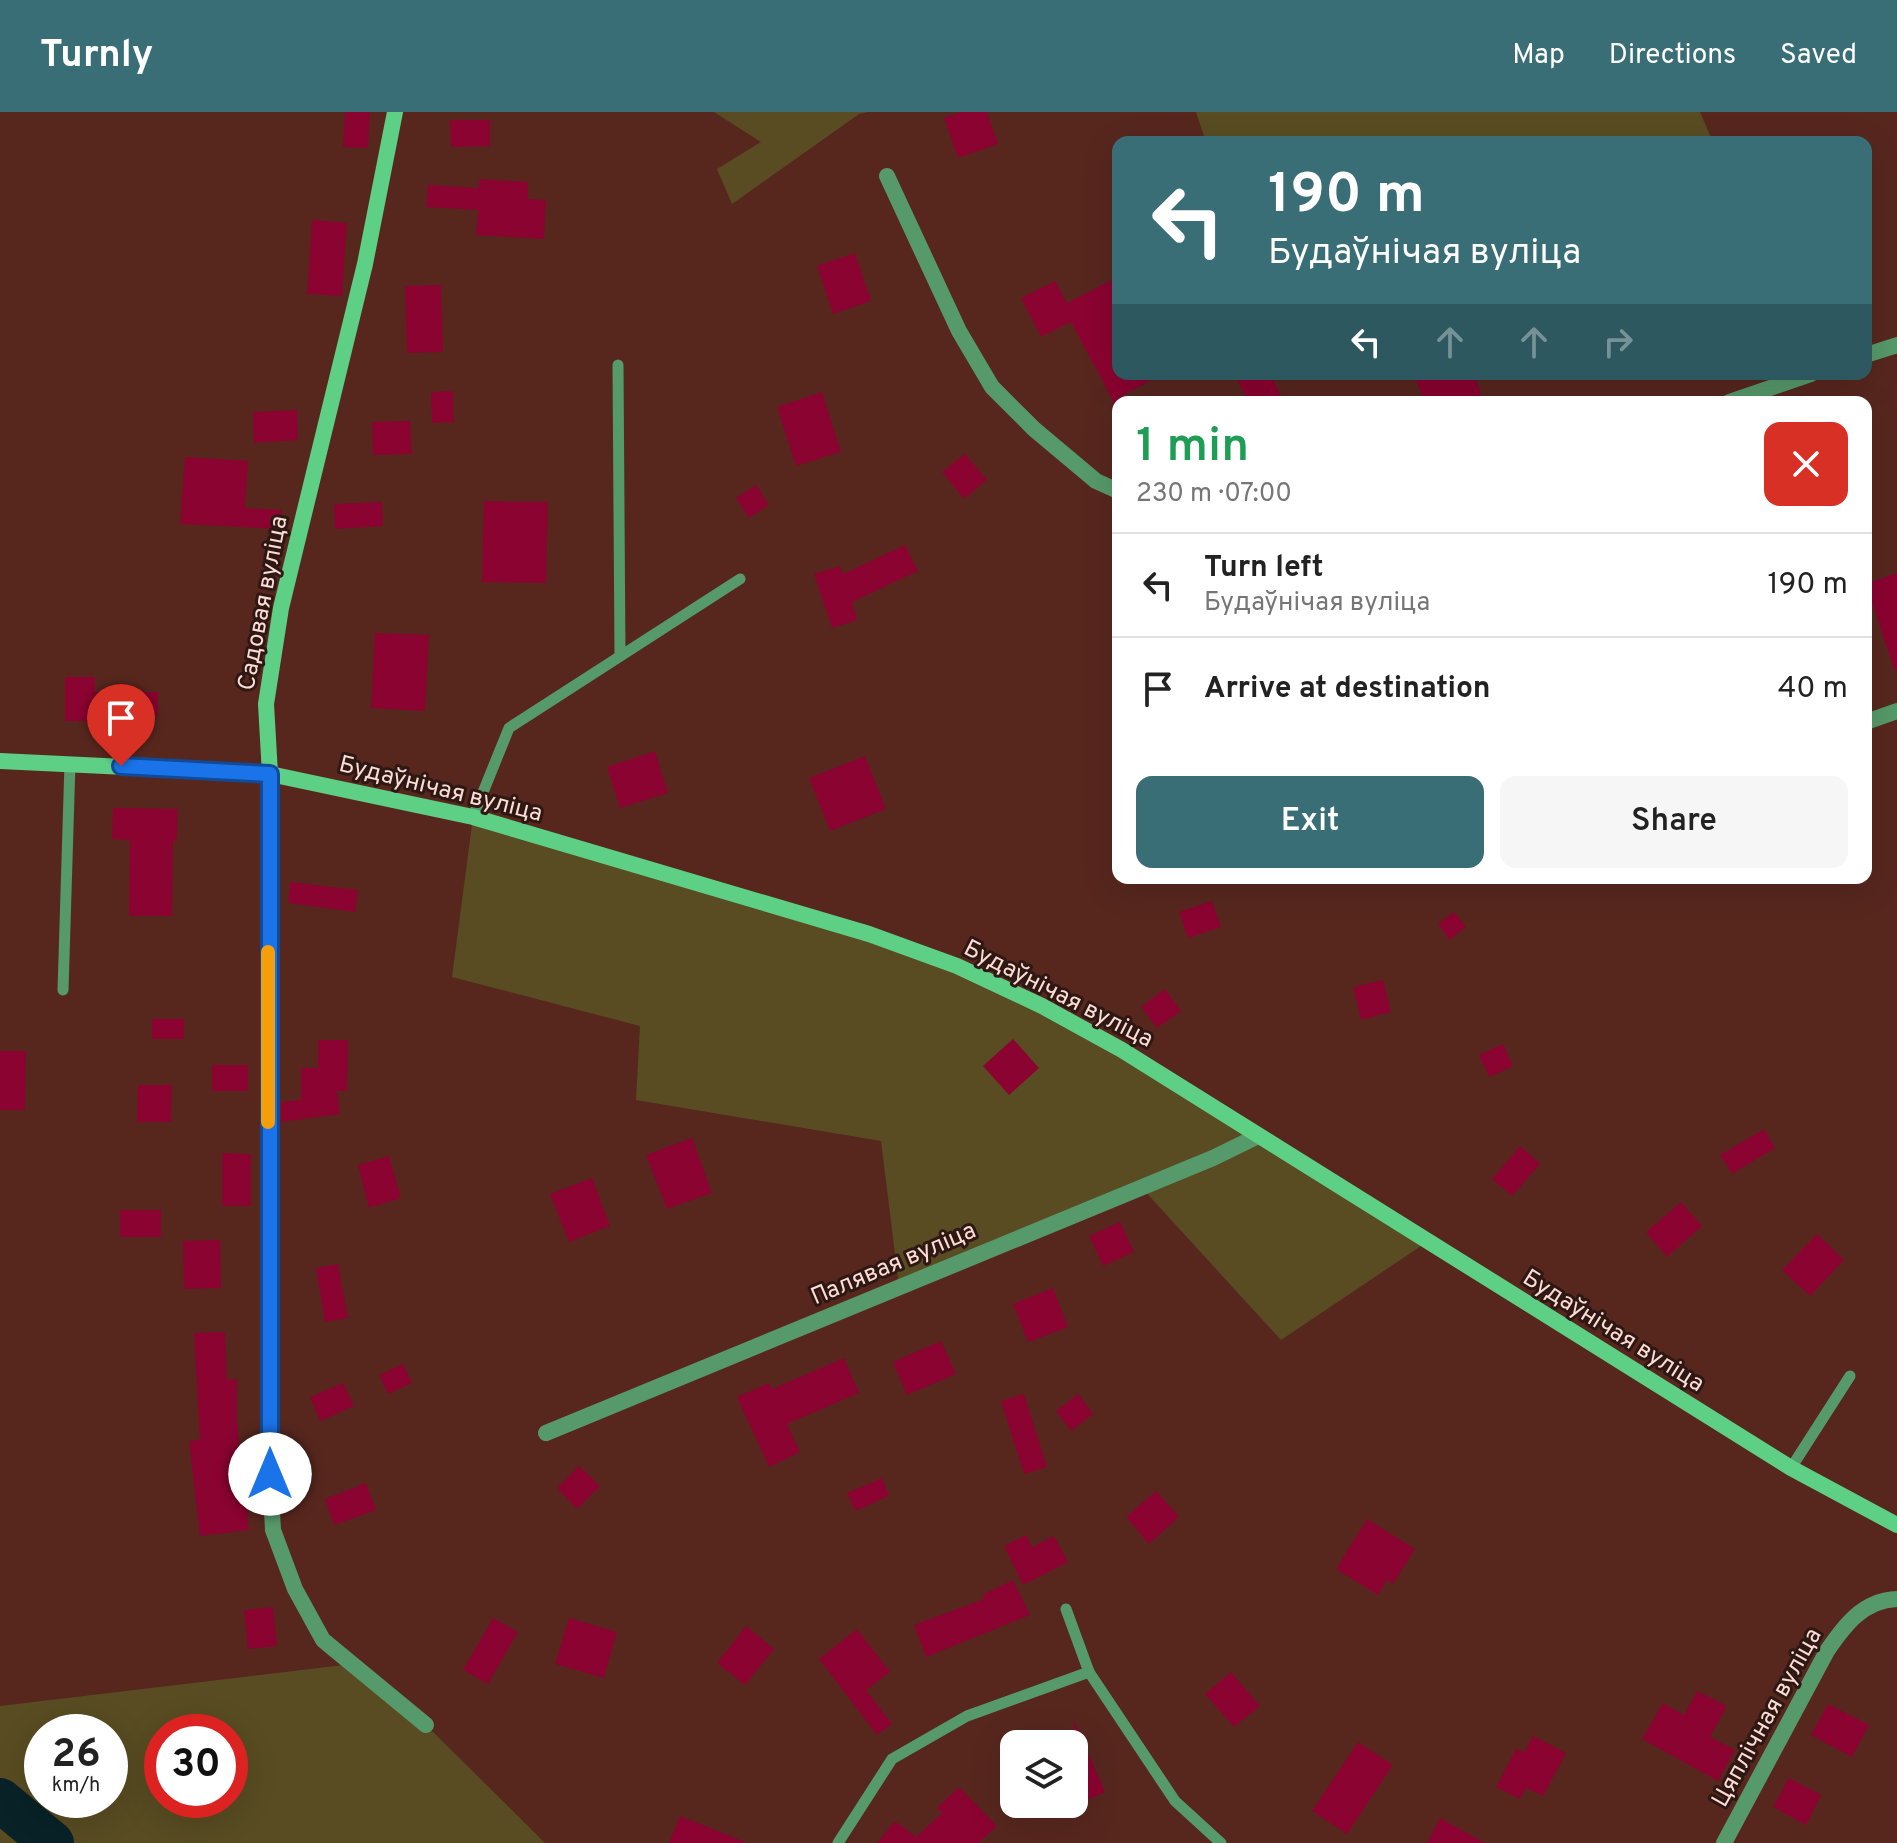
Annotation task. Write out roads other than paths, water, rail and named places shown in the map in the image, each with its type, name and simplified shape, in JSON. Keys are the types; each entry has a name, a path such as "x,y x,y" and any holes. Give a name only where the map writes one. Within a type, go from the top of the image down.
{"main road":[{"name":"Садовая вуліца","path":"270,774 266,704 281,608 365,264 395,112"},
{"name":"Будаўнічая вуліца","path":"0,761 270,774 473,817 772,903 957,966 1042,1006 1122,1050 1791,1468 1897,1525"}],"street":[{"path":"887,176 959,331 992,387 1034,429 1096,481 1112,488"},
{"path":"1872,353 1897,345"},
{"path":"1747,396 1793,380"},
{"path":"1872,720 1897,711"},
{"name":"Садовая вуліца","path":"270,774 269,1458 273,1530 295,1589 323,1640 426,1725"},
{"name":"Палявая вуліца","path":"546,1433 1213,1158 1258,1136"},
{"name":"Цяплічная вуліца","path":"1724,1843 1827,1651 1847,1621 1886,1599 1897,1599"}],"lane":[{"path":"618,365 620,656"},
{"path":"473,817 509,728 740,579"},
{"path":"63,990 70,763"},
{"path":"1791,1468 1850,1376"},
{"path":"1066,1609 1089,1672 1175,1801 1221,1843"},
{"path":"838,1843 892,1759 967,1716 1089,1672"}],"waterway":[{"path":"0,1800 52,1843"}]}
